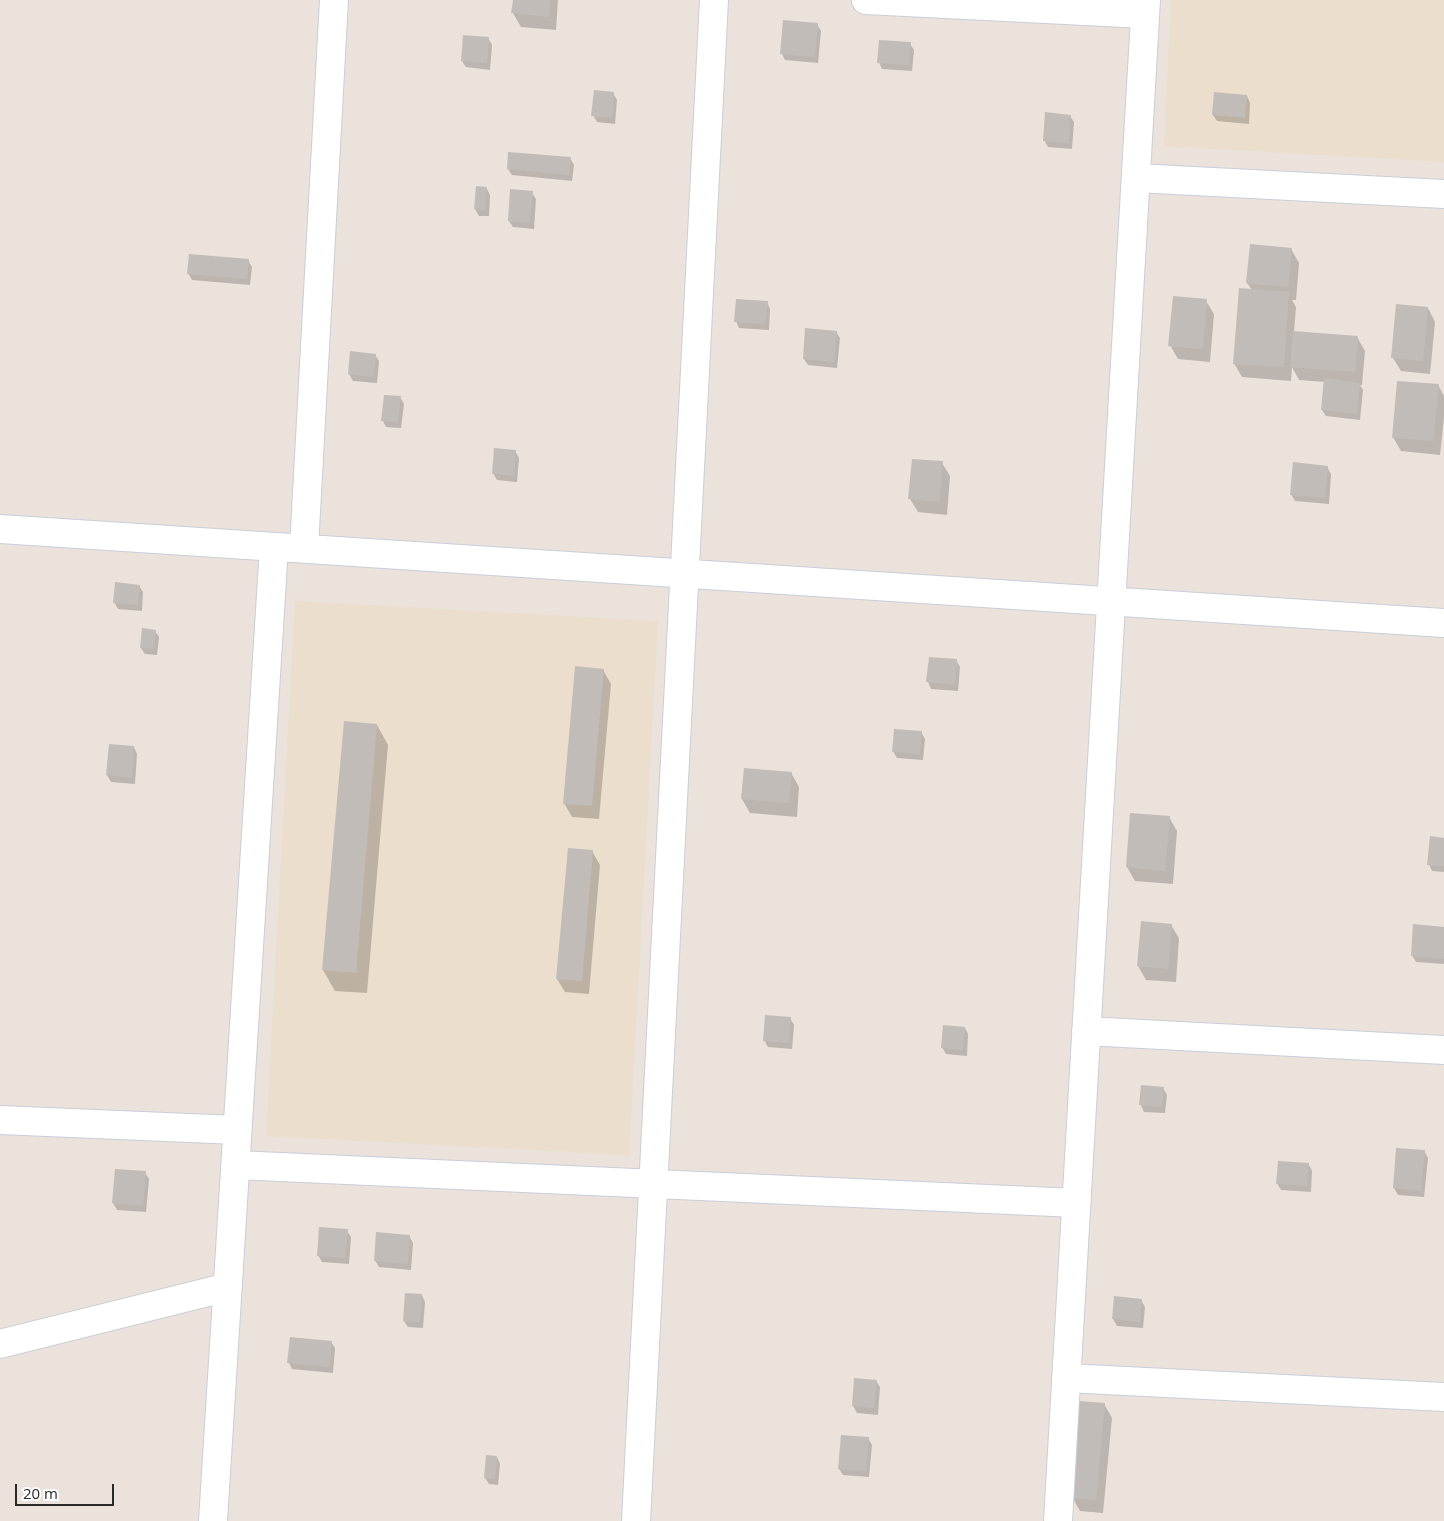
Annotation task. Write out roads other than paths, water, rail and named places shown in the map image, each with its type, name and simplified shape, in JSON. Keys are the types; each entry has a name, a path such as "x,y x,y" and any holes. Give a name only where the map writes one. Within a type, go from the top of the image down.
{"street":[{"path":"304,548 334,0"},
{"path":"636,1521 714,0"},
{"path":"866,0 1146,7 1058,1521"},
{"path":"1136,178 1444,194"},
{"path":"0,529 1444,624"},
{"path":"213,1521 274,547"},
{"path":"1086,1031 1444,1050"},
{"path":"0,1120 238,1130"},
{"path":"236,1165 1076,1203"},
{"path":"0,1344 228,1287"},
{"path":"1066,1378 1444,1396"}]}
